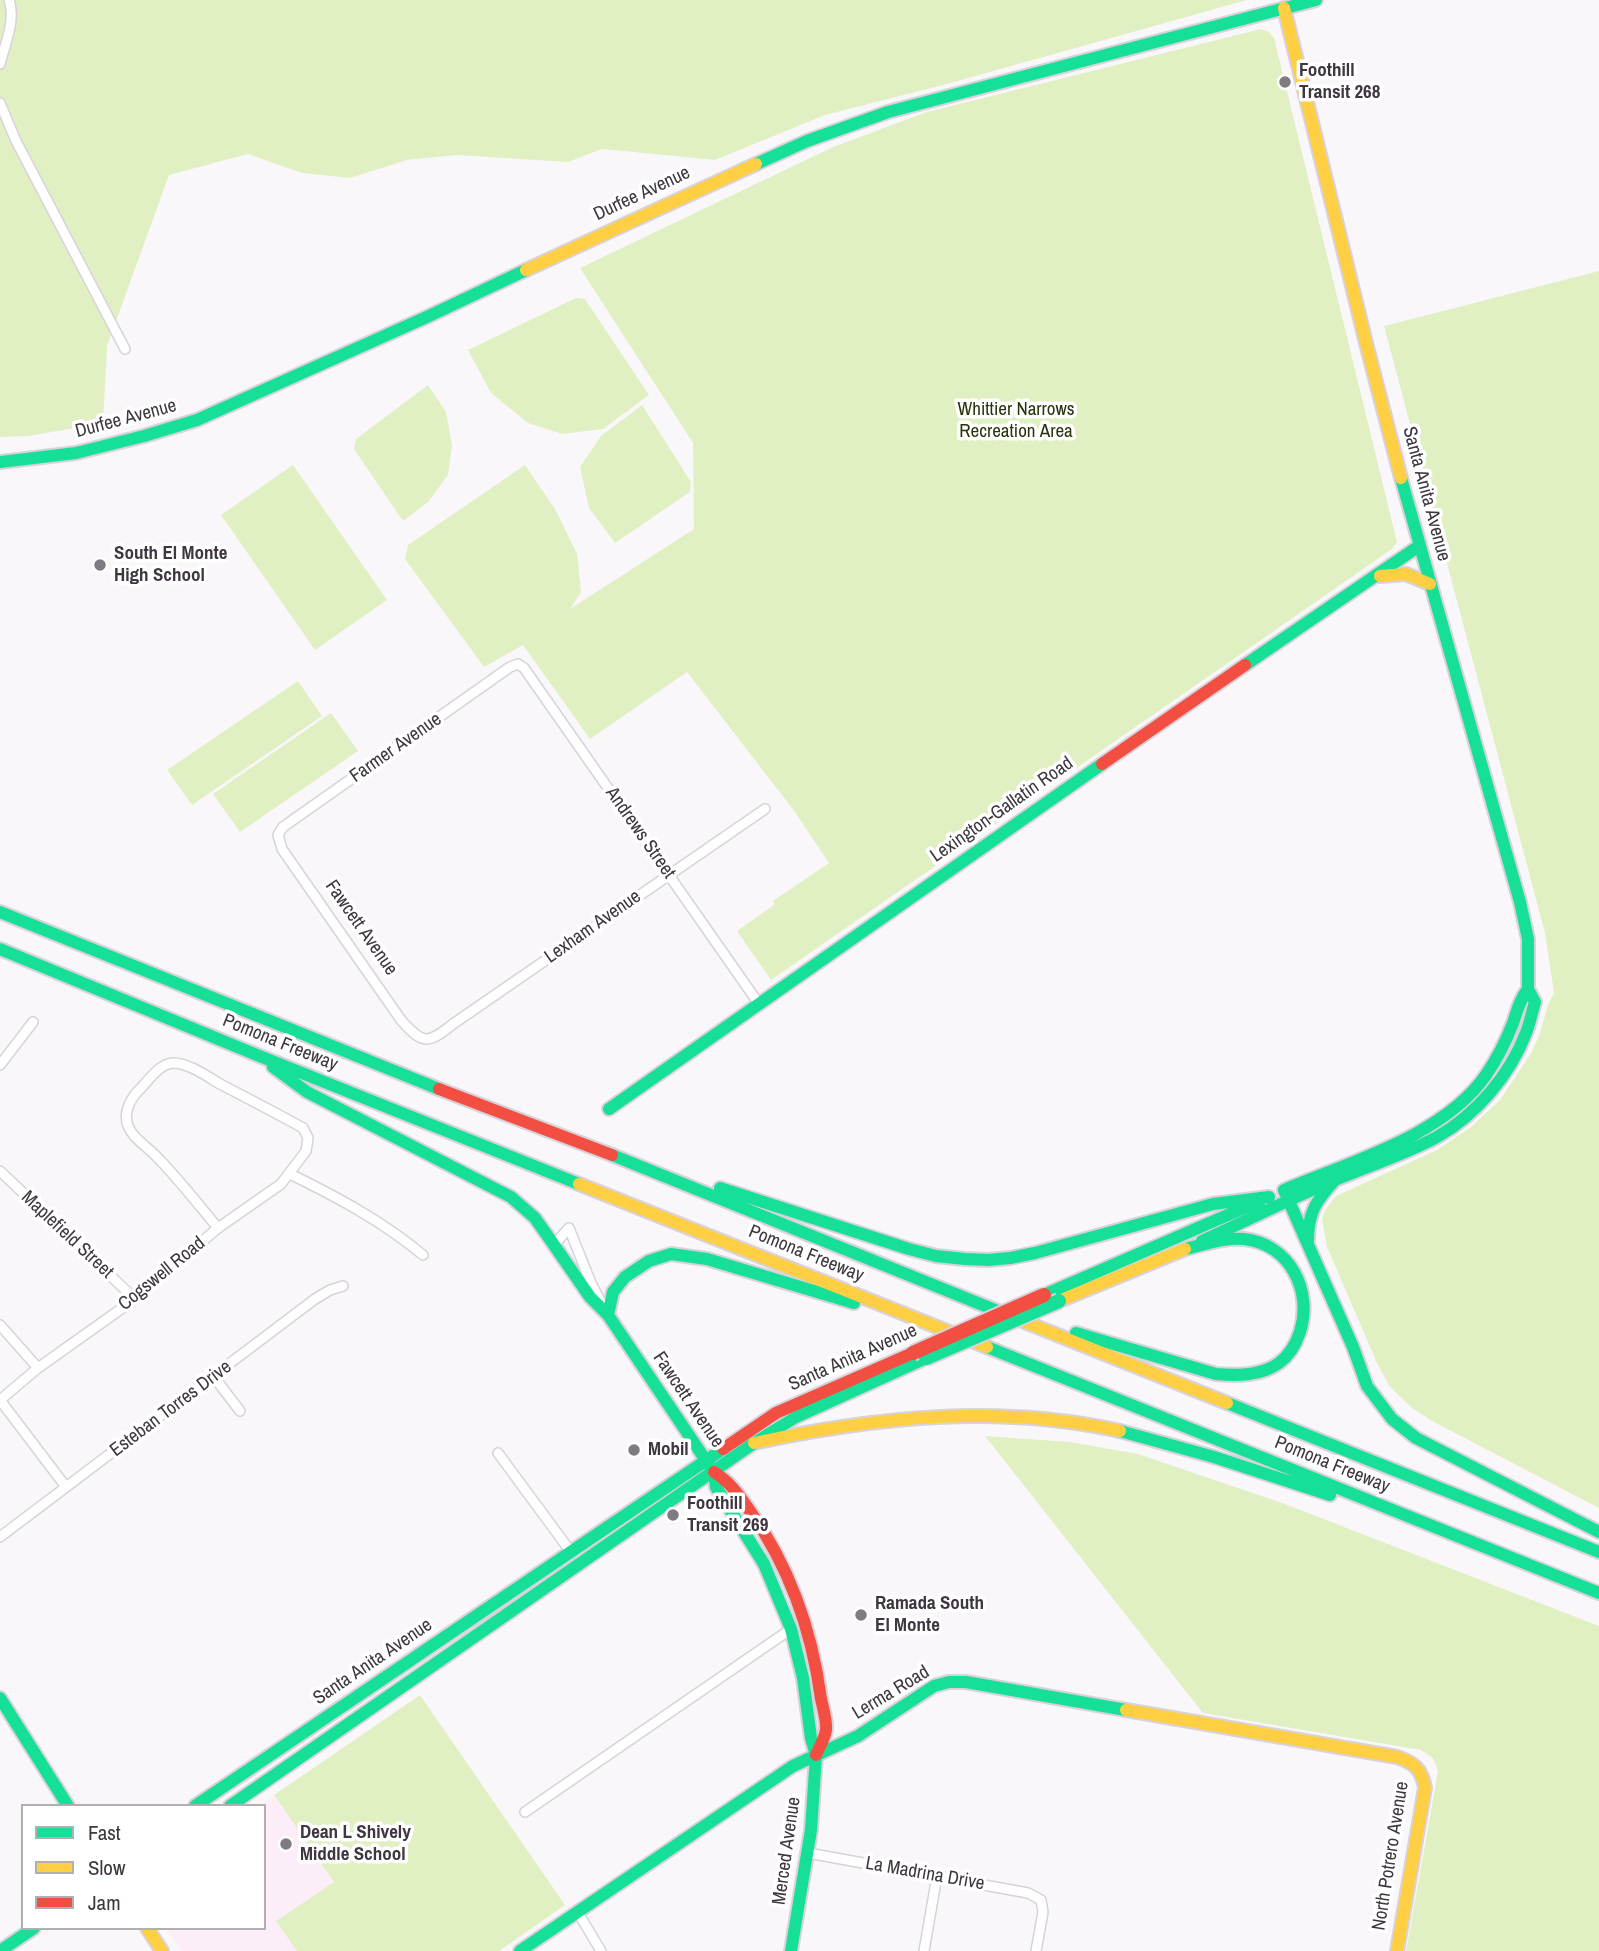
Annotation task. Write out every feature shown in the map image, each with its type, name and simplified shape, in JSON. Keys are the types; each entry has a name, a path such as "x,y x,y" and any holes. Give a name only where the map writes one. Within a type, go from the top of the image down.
{"main road":[{"name":"Durfee Avenue","path":"0,462 76,453 197,420 429,316 667,204 807,141 848,126 898,110 1316,0"},
{"name":"Santa Anita Avenue","path":"233,1804 454,1650 710,1466 776,1413 1185,1249 1286,1195 1425,1130 1466,1100 1499,1056 1520,1000 1528,989 1528,939 1419,546 1284,8"},
{"name":"Lexington-Gallatin Road","path":"609,1109 1196,698 1419,546"},
{"path":"1373,577 1400,572 1413,574 1430,584"},
{"name":"Pomona Freeway","path":"0,912 493,1110 573,1139 1599,1552"},
{"name":"Pomona Freeway","path":"0,949 257,1055 1599,1593"},
{"name":"Santa Anita Avenue","path":"198,1804 571,1552 710,1466 796,1417 1044,1295 1269,1196 1286,1195 1354,1174 1430,1141 1456,1124 1478,1104 1513,1061 1526,1034 1535,1002 1528,989"},
{"path":"257,1055 307,1092 511,1197 535,1218 554,1245"},
{"path":"573,1139 869,1238 936,1255 965,1259 988,1260 1035,1253 1213,1204 1269,1196"},
{"path":"1309,1247 1308,1226 1312,1208 1335,1180"},
{"path":"1286,1195 1353,1347 1367,1386 1392,1419 1416,1438 1599,1531"},
{"path":"986,1306 1216,1374 1237,1376 1258,1373 1287,1356 1298,1339 1304,1320 1305,1299 1295,1270 1286,1260 1267,1246 1252,1241 1233,1239 1185,1249"},
{"name":"Fawcett Avenue","path":"554,1245 590,1297 608,1315 710,1466"},
{"path":"608,1315 613,1292 625,1277 649,1261 671,1254 707,1259 951,1332"},
{"path":"754,1443 804,1432 920,1416 979,1415 1080,1423 1179,1447 1474,1542"},
{"name":"Merced Avenue","path":"710,1466 730,1483 791,1629 803,1678 811,1738 817,1755"},
{"name":"Merced Avenue","path":"738,1507 762,1528 794,1593 809,1636 826,1731 817,1755 813,1817 791,1951"},
{"path":"446,1636 454,1650"},
{"name":"Lerma Road","path":"520,1951 793,1766 858,1736 934,1686 949,1682 966,1682 1397,1757 1411,1761 1419,1768"},
{"path":"0,1698 67,1804"},
{"name":"North Potrero Avenue","path":"1397,1951 1425,1788 1419,1768"},
{"path":"0,1951 31,1930"},
{"path":"148,1930 162,1951"}],"street":[{"path":"0,64 11,22 9,0"},
{"path":"0,103 16,141 125,349"},
{"name":"Andrews Street","path":"518,664 524,668 759,1004"},
{"name":"Farmer Avenue","path":"278,835 283,827 518,664"},
{"name":"Lexham Avenue","path":"421,1037 427,1040 434,1038 765,809"},
{"name":"Fawcett Avenue","path":"278,835 282,849 395,1012 412,1032 421,1037"},
{"path":"0,1065 33,1022"},
{"name":"Cogswell Road","path":"0,1400 38,1368 135,1298 218,1228 281,1184 306,1151 308,1138 303,1128 204,1075 172,1063 160,1068 135,1095 128,1106 128,1126 218,1228"},
{"name":"Maplefield Street","path":"0,1171 135,1298"},
{"path":"290,1174 368,1215 423,1255"},
{"name":"Fawcett Avenue","path":"554,1245 569,1228 591,1283 608,1315"},
{"name":"Esteban Torres Drive","path":"0,1537 315,1299 344,1286"},
{"path":"0,1325 38,1368"},
{"path":"214,1377 240,1411"},
{"path":"0,1400 66,1487"},
{"path":"498,1453 571,1552"},
{"path":"525,1812 791,1629"},
{"name":"La Madrina Drive","path":"808,1853 1028,1893 1041,1900 1043,1912 1037,1951"},
{"path":"924,1951 937,1877"},
{"path":"577,1911 601,1951"}],"shaded area":[{"name":"Dean L Shively Middle School","path":"274,1795 334,1882 277,1921 297,1951 181,1951 167,1930 266,1930 266,1804 262,1804"}],"green space":[{"path":"0,0 1247,0 947,84 825,115 715,160 602,149 568,162 457,155 407,160 350,178 302,173 248,154 169,175 107,346 103,423 29,436 0,437"},
{"name":"Whittier Narrows Recreation Area","path":"1261,29 1274,38 1397,542 1392,549 771,980 737,931 775,904 773,901 829,863 795,812 687,672 590,739 523,645 484,667 405,559 408,545 525,465 555,509 577,554 581,592 570,609 694,529 693,443 580,268 833,147 927,112"},
{"path":"1599,271 1599,1508 1432,1421 1412,1408 1390,1387 1327,1247 1322,1220 1325,1210 1336,1196 1437,1150 1471,1127 1500,1100 1530,1055 1554,993 1545,933 1384,326"},
{"path":"576,298 585,299 649,395 603,429 562,434 528,423 491,393 468,350"},
{"path":"428,385 446,412 452,445 448,475 428,502 403,521 354,449 356,439"},
{"path":"642,405 691,482 690,492 615,543 589,508 580,467 601,436"},
{"path":"293,465 387,600 315,650 221,515"},
{"path":"298,681 322,716 192,805 167,770"},
{"path":"331,713 358,751 240,832 213,794"},
{"path":"985,1436 1070,1442 1138,1454 1285,1504 1599,1626 1599,1951 1406,1951 1438,1771 1433,1758 1421,1750 1203,1713"},
{"path":"420,1695 565,1905 499,1951 297,1951 276,1921 334,1882 274,1795"}],"traffic: fast":[{"path":"756,164 807,141 888,112 1316,0"},
{"path":"0,462 76,453 197,420 526,270"},
{"path":"1202,1241 1317,1188 1412,1149 1451,1128 1478,1106 1501,1079 1519,1049 1535,1002 1528,989 1528,939 1520,902 1401,478"},
{"path":"1245,665 1419,546"},
{"path":"609,1109 1102,764"},
{"path":"0,912 439,1089"},
{"path":"0,949 579,1184"},
{"path":"1284,1190 1394,1145 1446,1115 1468,1096 1490,1069 1528,989"},
{"path":"273,1067 307,1092 511,1197 535,1218 554,1245"},
{"path":"612,1155 1005,1314"},
{"path":"1308,1241 1314,1208 1335,1180"},
{"path":"720,1188 909,1249 936,1256 988,1260 1035,1253 1213,1204 1269,1197"},
{"path":"1284,1190 1353,1347 1367,1386 1392,1419 1416,1438 1599,1532"},
{"path":"1044,1295 1260,1201"},
{"path":"1076,1333 1216,1374 1257,1373 1283,1360 1297,1341 1303,1316 1300,1286 1285,1260 1274,1250 1244,1239 1222,1240 1185,1249"},
{"path":"554,1245 590,1297 608,1315 711,1468"},
{"path":"608,1315 613,1292 625,1277 649,1261 671,1254 707,1259 854,1303"},
{"path":"926,1358 1059,1301"},
{"path":"987,1347 1599,1593"},
{"path":"233,1804 754,1443 796,1417 926,1358"},
{"path":"1227,1403 1599,1552"},
{"path":"1120,1431 1214,1457 1330,1495"},
{"path":"198,1804 723,1449"},
{"path":"714,1472 716,1487 764,1564 791,1629 803,1678 811,1738 816,1755 811,1830 791,1951"},
{"path":"520,1951 793,1766 858,1736 934,1686 949,1682 966,1682 1126,1710"},
{"path":"0,1698 67,1804"},
{"path":"0,1951 31,1930"}],"traffic: slow":[{"path":"1284,8 1401,478"},
{"path":"526,270 756,164"},
{"path":"1380,576 1406,574 1430,584"},
{"path":"579,1184 987,1347"},
{"path":"1059,1301 1185,1249"},
{"path":"1005,1314 1227,1403"},
{"path":"754,1443 845,1426 936,1417 1028,1418 1120,1431"},
{"path":"1126,1710 1397,1757 1413,1765 1420,1772 1425,1788 1397,1951"},
{"path":"148,1930 162,1951"}],"traffic: jam":[{"path":"1102,764 1245,665"},
{"path":"439,1089 612,1155"},
{"path":"913,1353 1044,1295"},
{"path":"723,1449 776,1413 913,1353"},
{"path":"714,1472 734,1490 764,1532 797,1600 812,1649 826,1723 816,1755"}],"place":[{"name":"Foothill Transit 268","path":"1285,82"},
{"name":"South El Monte High School","path":"100,565"},
{"name":"Mobil","path":"634,1450"},
{"name":"Foothill Transit 269","path":"673,1515"},
{"name":"Ramada South El Monte","path":"861,1615"},
{"name":"Dean L Shively Middle School","path":"286,1844"}]}
